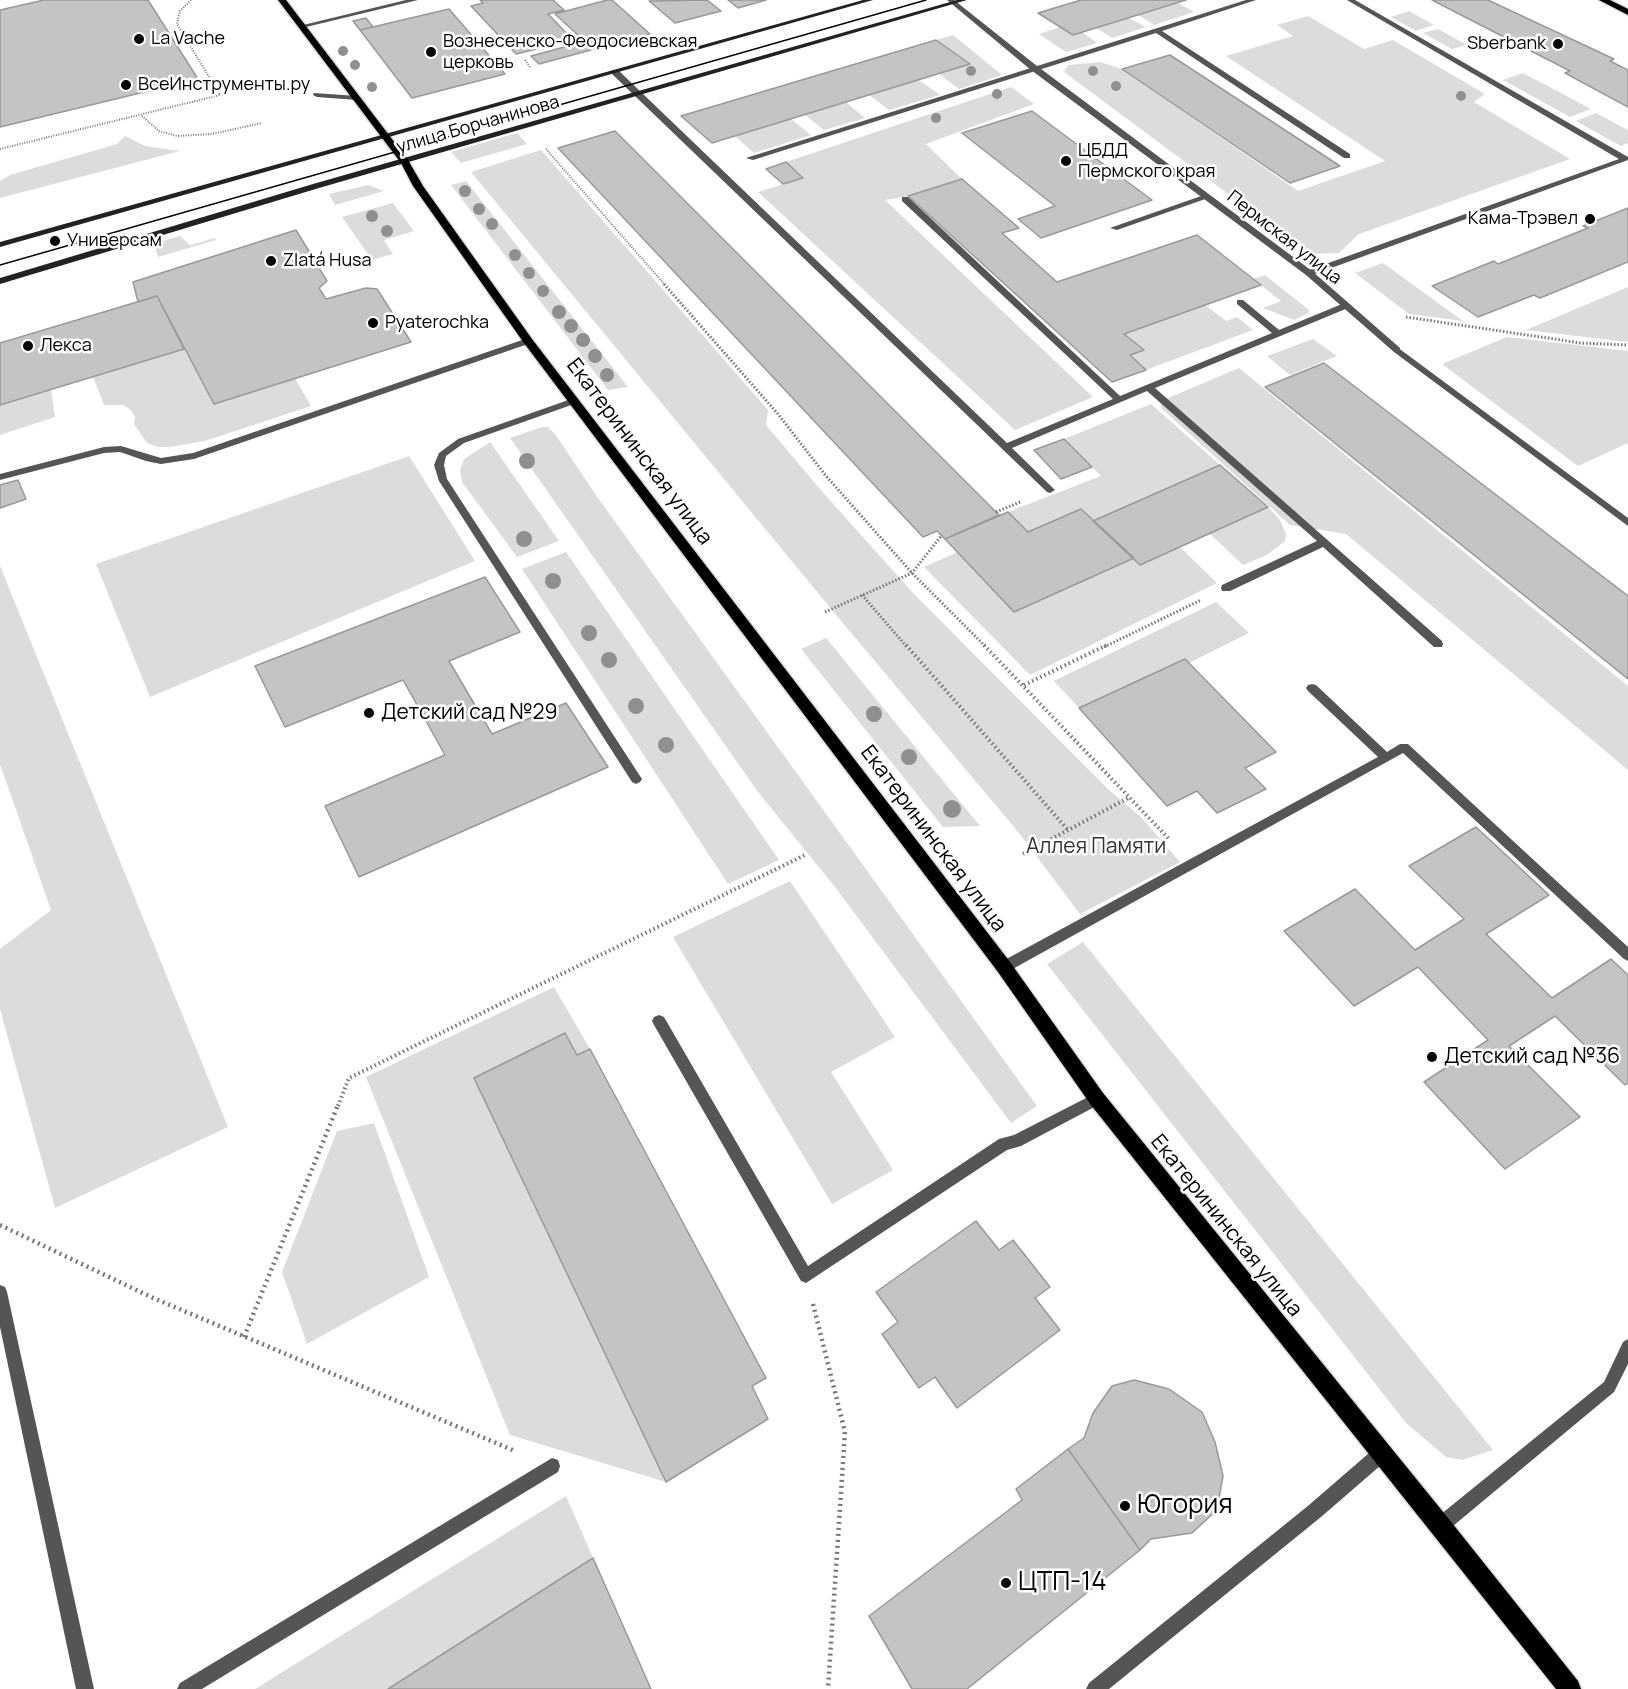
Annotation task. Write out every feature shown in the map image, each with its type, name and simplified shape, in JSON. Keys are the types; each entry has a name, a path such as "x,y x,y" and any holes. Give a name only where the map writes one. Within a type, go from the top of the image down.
{"main road":[{"name":"Екатерининская улица","path":"282,0 405,162 418,186 528,341 1004,967 1097,1099 1441,1525 1570,1689"},
{"name":"улица Борчанинова","path":"0,245 870,0"},
{"name":"улица Борчанинова","path":"0,281 637,93 964,0"},
{"path":"1604,0 1628,12"}],"street":[{"path":"302,26 415,0"},
{"path":"750,158 1253,0"},
{"path":"1309,273 1625,159 1350,0"},
{"name":"Пермская улица","path":"951,2 1034,68 1309,273 1397,350 1628,523"},
{"path":"1156,30 1347,156"},
{"path":"615,72 1050,490"},
{"path":"317,95 357,99"},
{"path":"1114,228 1207,197"},
{"path":"905,199 1119,400"},
{"path":"1240,302 1279,334"},
{"path":"1005,447 1346,306"},
{"path":"0,477 104,450 121,449 149,459 161,460 194,456 528,341"},
{"path":"1149,388 1438,644"},
{"path":"574,401 462,441 442,455 438,465 442,478 636,778"},
{"path":"1226,588 1324,542"},
{"path":"1312,688 1386,758"},
{"path":"1004,967 1404,747 1628,955"},
{"path":"659,1021 806,1276 1004,1144 1016,1141 1097,1099"},
{"path":"0,1292 85,1689"},
{"path":"1441,1525 1609,1387 1628,1347"},
{"path":"1095,1689 1315,1511 1382,1453"},
{"path":"186,1689 552,1466"}],"path":[{"path":"0,149 220,95 177,24 180,11 191,0"},
{"path":"142,115 159,131 177,136 206,135 262,123"},
{"path":"541,144 778,414 826,476 912,573 1024,685 1191,863"},
{"path":"1401,316 1468,328 1581,343 1628,345"},
{"path":"825,612 912,573 942,536"},
{"path":"1024,685 1226,588"},
{"path":"862,595 1068,830"},
{"path":"1023,854 1130,798"},
{"path":"244,1337 349,1078 805,855"},
{"path":"0,1225 151,1297 552,1466"},
{"path":"806,1276 845,1432 828,1689"}],"green space":[{"path":"1178,3 1194,12 1154,25 1138,15"},
{"path":"1409,11 1434,25 1416,31 1391,17"},
{"path":"1308,16 1364,49 1393,40 1485,94 1474,102 1570,159 1359,234 1339,253 1309,254 1064,72 1068,65 1100,62 1122,69 1298,191 1385,161 1226,56 1293,36 1277,25"},
{"path":"1129,18 1146,27 1112,38 1096,28"},
{"path":"1060,27 1073,35 1082,32 1097,43 1066,52 1039,34"},
{"path":"1438,29 1467,45 1452,49 1423,33"},
{"path":"953,35 1002,75 959,89 939,74 969,64 936,40"},
{"path":"1523,73 1591,109 1570,117 1503,80"},
{"path":"919,80 940,95 889,110 869,95"},
{"path":"1011,87 1034,104 926,144 962,179 908,196 885,200 1093,397 1015,430 758,192 803,178 786,162"},
{"path":"846,102 865,118 824,130 805,115"},
{"path":"1596,113 1628,130 1628,143 1621,146 1576,121"},
{"path":"791,119 811,135 754,153 735,136"},
{"path":"517,133 527,144 461,163 451,152"},
{"path":"125,136 145,146 180,151 0,198 0,181 10,175 117,144"},
{"name":"Аллея Памяти","path":"541,150 768,410 766,425 914,594 1108,789 1141,817 1180,862 1080,914 1019,833 471,172"},
{"path":"466,181 628,387 608,390 451,185"},
{"path":"368,185 384,191 335,205 329,194"},
{"path":"393,203 414,231 384,240 393,254 372,260 342,217"},
{"path":"180,236 190,245 215,238 216,240 158,257 154,244"},
{"path":"1383,263 1463,321 1409,314 1355,273"},
{"path":"1265,275 1309,310 1309,313 1294,320 1263,308 1281,301 1253,279"},
{"path":"1628,287 1628,342 1526,330"},
{"path":"1205,305 1226,321 1237,317 1253,330 1146,370 1130,355 1143,350 1124,334"},
{"path":"1507,337 1628,351 1628,443 1578,466 1442,364"},
{"path":"1313,339 1337,356 1290,375 1267,356"},
{"path":"184,349 214,404 295,378 311,406 205,441 170,447 157,447 147,443 134,424 135,417 131,410 123,405 104,405 93,377"},
{"path":"1239,368 1628,686 1628,770 1346,534 1290,525 1161,408 1161,401"},
{"path":"51,389 55,417 0,435 0,405"},
{"path":"1151,404 1220,465 1093,521 1028,532 1008,512 1101,476 1064,439"},
{"path":"548,427 555,434 598,498 1037,1106 1011,1123 835,887 758,792 510,438"},
{"path":"490,442 559,541 517,557 462,482 460,470 464,459"},
{"path":"409,456 475,561 150,697 96,564"},
{"path":"1268,507 1280,520 1286,534 1285,541 1267,555 1243,565 1209,533"},
{"path":"1180,547 1217,583 1030,675 924,567 958,552 1014,612 1134,558 1141,565"},
{"path":"566,552 779,860 728,884 522,569"},
{"path":"0,566 228,1127 55,1208 0,1009 0,949 51,910 0,764"},
{"path":"1216,602 1249,633 1189,663 1185,659 1079,708 1054,681"},
{"path":"826,638 980,826 943,827 801,649"},
{"path":"790,881 895,1037 831,1072 893,1170 832,1204 673,937"},
{"path":"1083,942 1493,1450 1462,1460 1446,1457 1406,1423 1047,964"},
{"path":"554,987 590,1049 577,1055 565,1033 474,1078 666,1482 510,1435 366,1077"},
{"path":"374,1123 429,1277 307,1344 282,1272 337,1131"},
{"path":"566,1496 593,1558 388,1689 255,1689"}],"building":[{"path":"44,0 148,0 198,79 0,127 0,10"},
{"path":"480,0 553,0 564,10 548,14 573,40 516,54 471,6 483,3"},
{"path":"612,0 650,34 593,49 555,14"},
{"path":"707,0 721,11 675,23 649,1"},
{"path":"728,0 766,0 738,8"},
{"path":"1081,0 1186,0 1073,35 1038,13"},
{"path":"1432,0 1488,0 1614,59 1610,61 1628,70 1628,107 1565,73 1570,71"},
{"name":"Вознесенско-Феодосиевская церковь","path":"449,9 505,74 412,98 360,30"},
{"path":"366,18 373,27 360,30 353,21"},
{"path":"936,40 970,64 712,143 681,116"},
{"path":"583,42 591,50 539,64 531,56"},
{"path":"1170,55 1340,166 1290,183 1122,69"},
{"path":"1032,111 1152,200 1041,238 1018,219 1055,206 962,133"},
{"path":"615,131 999,515 945,539 937,531 923,537 558,148"},
{"path":"786,162 803,178 783,184 766,169"},
{"path":"962,179 1019,228 1002,233 1057,282 1197,235 1261,285 1124,334 1144,350 1130,355 1146,370 1112,382 908,196"},
{"path":"1628,208 1628,262 1540,298 1534,295 1478,317 1432,286 1494,261 1498,264 1588,228 1583,226"},
{"path":"296,230 327,281 319,288 326,299 366,288 377,289 411,342 214,404 157,296 138,302 133,282"},
{"path":"157,296 184,349 0,405 0,343"},
{"path":"1324,363 1628,596 1628,679 1265,387"},
{"path":"1064,439 1092,467 1061,479 1034,450"},
{"path":"1220,465 1268,507 1140,565 1093,521"},
{"path":"18,480 26,499 0,508 0,485"},
{"path":"1081,509 1134,558 1014,612 945,539 1008,512 1028,532"},
{"path":"485,577 520,632 449,661 492,734 566,703 608,767 359,877 325,806 445,755 403,680 285,727 255,666"},
{"path":"1185,659 1276,752 1245,768 1266,789 1217,813 1197,791 1167,806 1079,708"},
{"path":"1476,827 1549,895 1486,934 1552,998 1611,959 1628,975 1628,1083 1625,1085 1555,1016 1509,1046 1580,1117 1505,1169 1424,1082 1488,1040 1418,967 1354,1006 1284,931 1355,889 1415,950 1464,919 1409,866"},
{"path":"565,1033 577,1055 590,1049 766,1378 752,1386 768,1419 666,1482 474,1078"},
{"path":"976,1221 999,1250 1013,1240 1050,1287 1035,1298 1060,1330 957,1408 935,1377 919,1388 882,1334 898,1322 876,1292"},
{"path":"1134,1380 1169,1389 1202,1412 1215,1442 1223,1476 1217,1510 1192,1533 1151,1539 1140,1550 1068,1449 1084,1438 1093,1413 1112,1386"},
{"name":"ЦТП-14","path":"1068,1449 1140,1550 967,1689 912,1689 869,1616 1022,1500 1016,1489"},
{"path":"593,1558 651,1689 388,1689"}],"tram line":[{"path":"0,265 926,0"}],"place":[{"name":"La Vache","path":"139,39"},
{"name":"Sberbank","path":"1558,44"},
{"name":"Вознесенско-Феодосиевская церковь","path":"431,52"},
{"name":"ВсеИнструменты.ру","path":"126,85"},
{"name":"ЦБДД Пермского края","path":"1066,161"},
{"name":"Кама-Трэвел","path":"1590,219"},
{"name":"Универсам","path":"55,241"},
{"name":"Zlatá Husa","path":"271,261"},
{"name":"Pyaterochka","path":"373,323"},
{"name":"Лекса","path":"28,346"},
{"name":"Детский сад №29","path":"369,713"},
{"name":"Детский сад №36","path":"1432,1057"},
{"name":"Югория","path":"1125,1506"},
{"name":"ЦТП-14","path":"1006,1583"}]}
